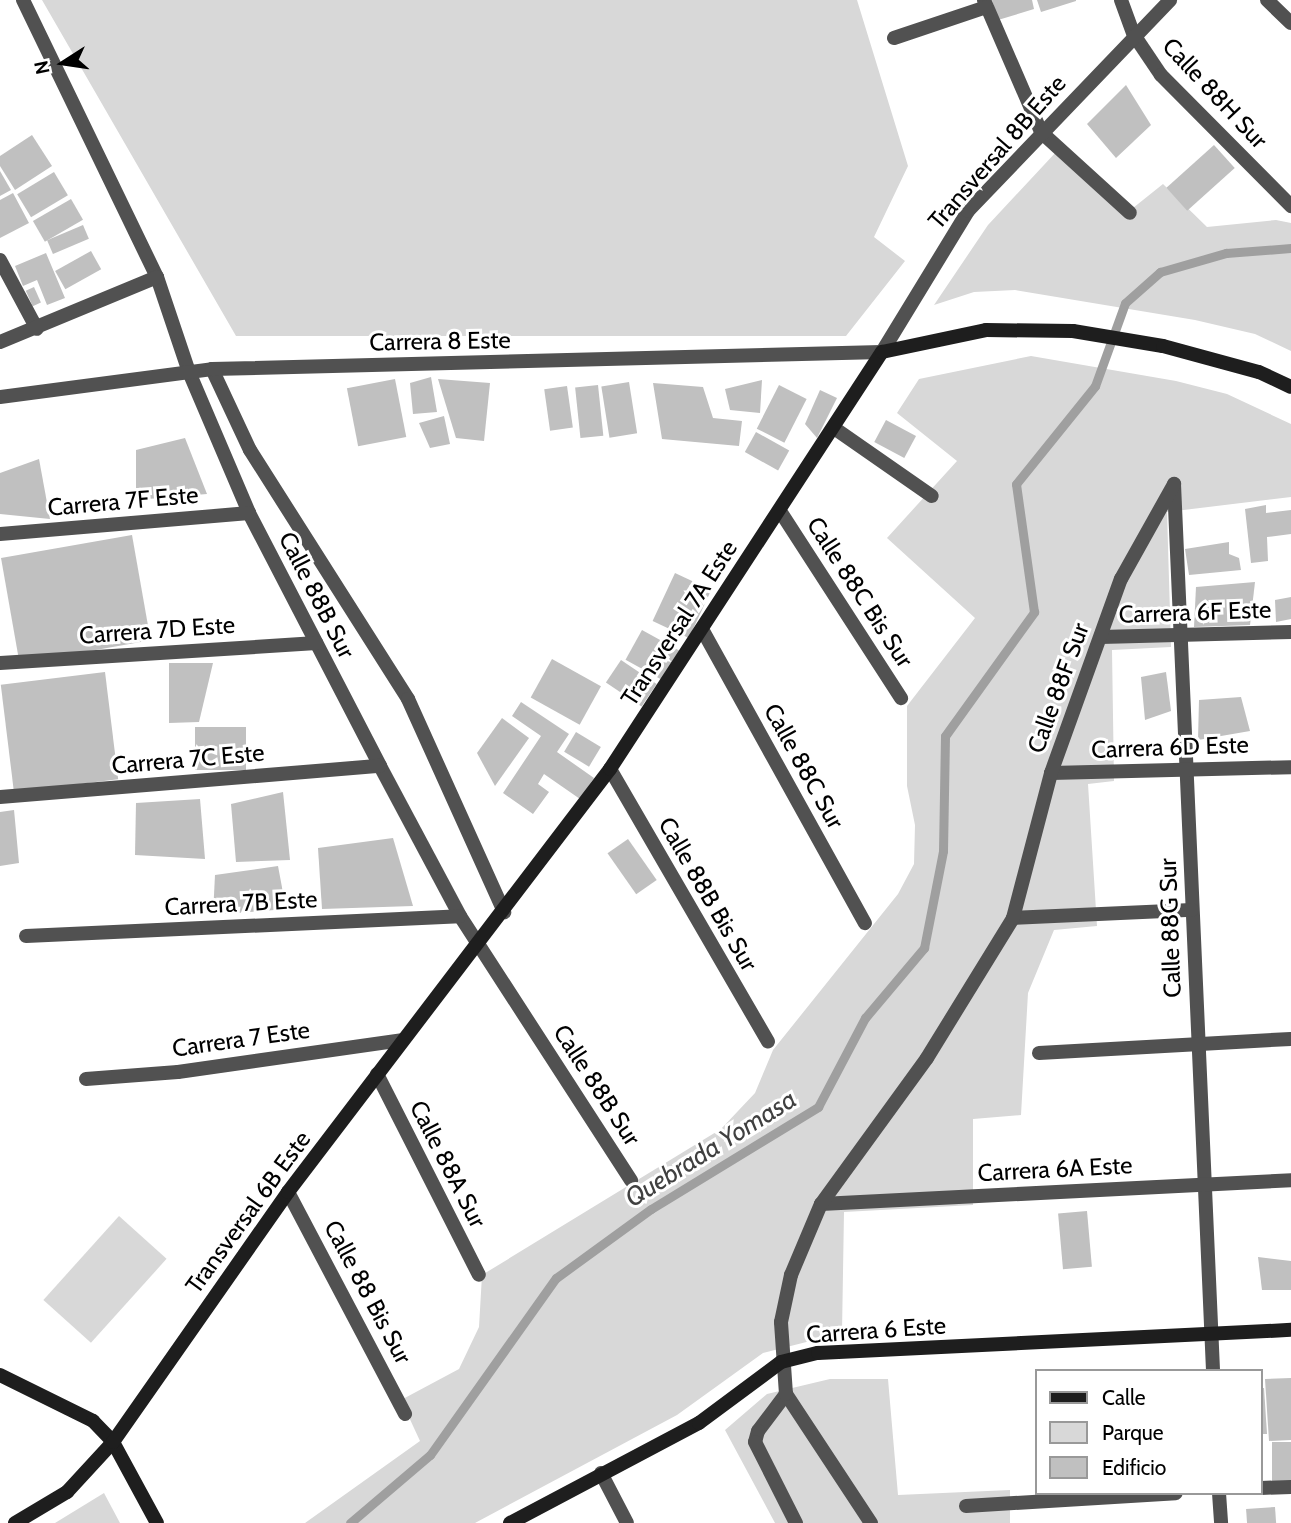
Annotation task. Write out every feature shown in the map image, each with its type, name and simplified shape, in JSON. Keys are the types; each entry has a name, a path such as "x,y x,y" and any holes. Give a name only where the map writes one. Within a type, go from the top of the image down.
{"street":[{"name":"Calle 88B Sur","path":"23,0 158,277 190,372 249,513 460,916 631,1180"},
{"name":"Calle 88H Sur","path":"1122,0 1133,35 1161,75 1291,206"},
{"name":"Transversal 8B Este","path":"882,352 968,211 1133,35 1170,0"},
{"path":"1267,0 1291,23"},
{"path":"894,38 985,4 1041,132 1130,213"},
{"path":"0,260 37,329"},
{"path":"0,342 158,277"},
{"path":"882,352 986,330 1083,332 1163,346 1259,372 1291,387"},
{"name":"Carrera 8 Este","path":"0,397 212,369 882,352"},
{"name":"Transversal 7A Este","path":"504,912 610,769 703,631 882,352"},
{"name":"Calle 88B Sur","path":"212,369 250,450 408,699 504,912"},
{"path":"834,428 932,496"},
{"name":"Calle 88G Sur","path":"1174,484 1213,1369"},
{"name":"Calle 88F Sur","path":"1013,918 1051,774 1121,579 1174,484"},
{"name":"Calle 88C Bis Sur","path":"780,511 901,698"},
{"name":"Carrera 7F Este","path":"0,534 249,513"},
{"name":"Calle 88C Sur","path":"703,631 865,923"},
{"name":"Carrera 6F Este","path":"1101,637 1291,632"},
{"name":"Carrera 7D Este","path":"0,663 316,643"},
{"name":"Carrera 7C Este","path":"0,797 380,766"},
{"name":"Carrera 6D Este","path":"1051,774 1291,767"},
{"name":"Calle 88B Bis Sur","path":"610,769 768,1042"},
{"path":"871,1523 786,1394 781,1362 781,1322 791,1275 821,1204 927,1058 1013,918 1192,910"},
{"name":"Transversal 6B Este","path":"15,1523 67,1492 113,1442 288,1192 402,1040 504,912"},
{"name":"Carrera 7B Este","path":"26,936 460,916"},
{"path":"1039,1053 1291,1039"},
{"name":"Carrera 7 Este","path":"86,1079 178,1072 402,1040"},
{"name":"Calle 88A Sur","path":"377,1074 479,1275"},
{"name":"Carrera 6A Este","path":"821,1204 1291,1180"},
{"name":"Calle 88 Bis Sur","path":"288,1192 405,1414"},
{"name":"Carrera 6 Este","path":"510,1523 699,1423 781,1362 818,1353 1291,1330"},
{"path":"0,1375 74,1408 113,1442 157,1523"},
{"path":"786,1394 758,1431 755,1442 796,1523"},
{"path":"601,1473 626,1523"},
{"path":"1263,1488 1291,1487"},
{"path":"966,1506 1143,1495"},
{"path":"1219,1495 1221,1523"}],"green space":[{"path":"42,0 857,0 908,166 874,237 905,261 846,336 236,336"},
{"path":"1057,151 1128,212 1163,184 1207,227 1276,220 1291,223 1291,351 1255,334 1195,320 1015,290 974,292 934,305 988,225"},
{"path":"1031,356 1176,381 1227,394 1291,424 1291,497 1167,512 1171,647 1112,650 1114,781 1088,784 1097,926 1054,930 1028,993 1021,1115 973,1119 973,1205 844,1212 842,1333 763,1353 677,1415 475,1523 305,1523 420,1441 401,1400 459,1369 479,1327 482,1275 721,1129 755,1093 773,1050 898,894 914,864 915,825 907,786 907,706 975,618 887,538 957,461 897,413 919,379"},
{"path":"119,1216 167,1259 91,1343 43,1300"},
{"path":"830,1379 888,1379 898,1495 1010,1490 1010,1523 775,1523 725,1430 767,1394"},
{"path":"104,1493 120,1523 55,1523"}],"building":[{"path":"992,0 1032,0 1034,9 998,20"},
{"path":"1037,0 1076,0 1076,1 1041,12"},
{"path":"1126,85 1151,125 1116,158 1087,124"},
{"path":"32,135 52,166 15,190 0,166 0,156"},
{"path":"1214,145 1235,168 1187,211 1166,188"},
{"path":"0,171 11,190 0,196"},
{"path":"54,172 68,195 31,217 17,194"},
{"path":"13,193 29,223 0,238 0,200"},
{"path":"71,199 83,220 45,242 33,221"},
{"path":"83,225 89,239 53,254 47,240"},
{"path":"91,251 101,269 65,289 55,271"},
{"path":"46,253 65,298 47,305 37,280 23,286 15,266"},
{"path":"34,287 41,303 33,306 26,291"},
{"path":"431,377 437,412 413,414 410,383"},
{"path":"395,379 406,437 358,446 347,388"},
{"path":"438,379 490,383 484,441 456,438"},
{"path":"762,380 760,413 730,410 725,389"},
{"path":"629,382 637,433 609,438 601,386"},
{"path":"653,383 703,387 713,418 742,421 739,446 662,439"},
{"path":"598,385 603,436 580,438 575,387"},
{"path":"779,385 807,399 784,443 757,429"},
{"path":"567,386 573,428 550,431 544,389"},
{"path":"820,390 837,398 817,438 805,424"},
{"path":"444,416 450,444 430,448 419,423"},
{"path":"886,420 916,436 904,458 874,442"},
{"path":"756,432 789,450 778,471 745,452"},
{"path":"185,438 207,494 136,500 136,450"},
{"path":"39,459 50,519 0,514 0,473"},
{"path":"1266,505 1266,513 1291,510 1291,534 1267,537 1268,561 1251,563 1245,509"},
{"path":"132,535 151,640 20,663 1,558"},
{"path":"1229,542 1229,554 1239,558 1241,570 1189,575 1185,549"},
{"path":"675,573 711,590 689,638 653,621"},
{"path":"1255,582 1250,625 1194,627 1196,587"},
{"path":"1291,597 1291,619 1276,622 1275,600"},
{"path":"642,630 680,651 663,681 626,660"},
{"path":"552,659 601,686 580,725 531,697"},
{"path":"621,660 657,684 642,706 606,682"},
{"path":"169,663 213,663 199,722 169,723"},
{"path":"105,672 118,779 14,792 1,685"},
{"path":"1166,672 1171,711 1145,720 1141,677"},
{"path":"1241,697 1250,731 1198,740 1199,700"},
{"path":"521,702 569,734 557,752 594,778 580,799 544,774 538,784 549,792 533,814 503,793 541,736 512,716"},
{"path":"502,718 529,738 495,786 477,753"},
{"path":"195,727 246,727 246,770 195,770"},
{"path":"576,732 601,747 589,767 564,752"},
{"path":"283,792 290,860 236,862 231,804"},
{"path":"200,799 205,859 135,855 136,803"},
{"path":"14,810 19,863 0,866 0,812"},
{"path":"393,838 413,906 322,909 318,848"},
{"path":"628,839 657,880 636,894 608,853"},
{"path":"278,866 286,909 213,915 215,875"},
{"path":"1087,1211 1092,1267 1063,1269 1058,1214"},
{"path":"1258,1257 1291,1261 1291,1290 1262,1290"},
{"path":"1291,1378 1291,1440 1269,1441 1265,1379"},
{"path":"1263,1388 1264,1388 1267,1434 1263,1434"},
{"path":"1272,1442 1291,1442 1291,1485 1272,1485"},
{"path":"1275,1507 1276,1523 1247,1523 1246,1509"}],"waterway":[{"name":"Quebrada Yomasa","path":"350,1523 430,1455 556,1278 651,1209 818,1107 865,1018 924,948 943,851 945,736 1034,612 1016,484 1095,386 1125,303 1160,272 1226,253 1291,248"}]}
